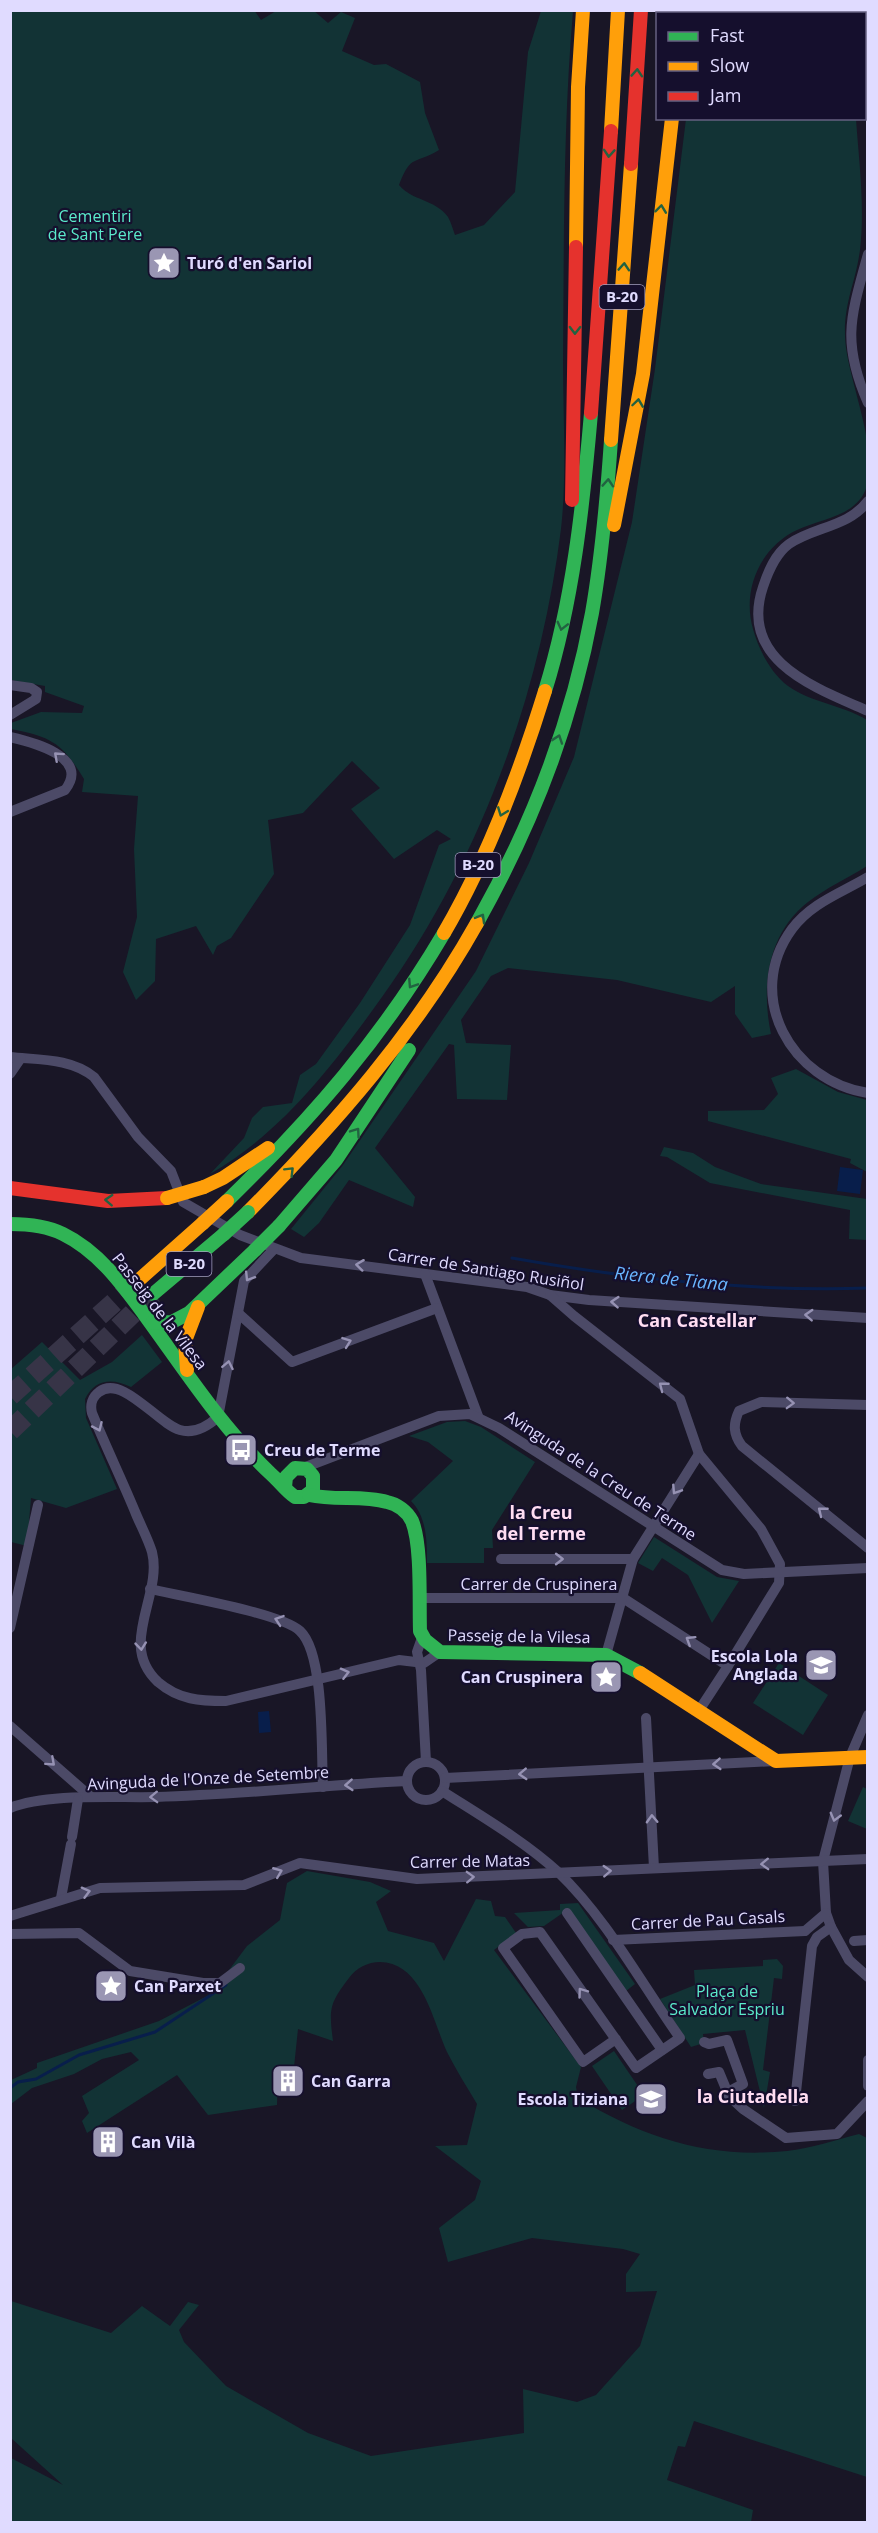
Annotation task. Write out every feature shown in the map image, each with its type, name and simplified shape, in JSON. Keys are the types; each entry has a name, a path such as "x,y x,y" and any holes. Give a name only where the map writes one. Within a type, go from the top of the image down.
{"main road":[{"path":"573,569 572,479 578,87 583,10"},
{"name":"B-20","path":"140,1279 227,1201 305,1123 344,1079 392,1016 442,936 470,884 498,824 528,746 564,620 586,471 618,10"},
{"name":"B-20","path":"153,1294 248,1212 316,1145 374,1078 428,1006 451,968 506,870 543,784 576,679 597,582 605,517 641,10"},
{"path":"597,582 624,483 638,402 672,120"},
{"name":"B-20","path":"152,1323 172,1322 189,1313 279,1226 316,1185 369,1114 427,1020 451,968"},
{"path":"10,1188 89,1199 148,1202 167,1198 223,1178 305,1123"},
{"name":"Passeig de la Vilesa","path":"10,1224 43,1227 71,1239 106,1266 187,1370 218,1417 256,1460 285,1487"},
{"name":"B-20","path":"187,1370 187,1330 200,1302"},
{"path":"256,1460 306,1478 332,1499 389,1501 404,1507 410,1514 416,1531 423,1635"},
{"path":"286,1478 306,1478 295,1497 285,1487 286,1478"},
{"name":"Passeig de la Vilesa","path":"423,1635 436,1649 606,1655 624,1663 776,1761"},
{"path":"776,1761 867,1757"}],"street":[{"path":"867,254 855,298 850,341 852,363 867,403"},
{"path":"867,501 845,520 787,545 768,574 761,592 760,611 763,633 780,664 807,684 867,711"},
{"path":"10,685 31,688 37,692 36,699 10,716"},
{"path":"10,736 52,749 63,759 71,772 71,783 65,790 10,812"},
{"path":"867,877 813,908 791,931 776,970 774,994 779,1022 799,1059 824,1079 844,1088 867,1093"},
{"path":"10,1074 16,1058"},
{"name":"Carrer de Santiago Rusiñol","path":"16,1058 50,1060 77,1066 94,1077 138,1137 171,1171 183,1202 240,1235 301,1258 527,1287 550,1295 712,1309 867,1318"},
{"path":"274,1249 244,1281 218,1417 197,1430 178,1430 117,1389 100,1390 94,1396 91,1409 152,1551 150,1589 139,1637 141,1655 150,1674 169,1691 187,1699 226,1701 399,1660 421,1664"},
{"path":"425,1274 478,1416"},
{"path":"550,1295 680,1399 699,1454 761,1529 782,1572 779,1583 698,1712"},
{"path":"238,1313 292,1362 437,1308"},
{"path":"867,1406 761,1402 739,1411 734,1421 735,1437 742,1446 867,1548"},
{"name":"Avinguda de la Creu de Terme","path":"306,1478 322,1459 428,1418 457,1413 478,1416 729,1572 867,1568"},
{"path":"606,1655 633,1559 699,1454"},
{"path":"10,1628 38,1505"},
{"path":"501,1559 633,1559"},
{"path":"150,1589 277,1618 291,1624 307,1639 318,1679 323,1787"},
{"name":"Carrer de Cruspinera","path":"419,1598 623,1598 728,1666"},
{"path":"423,1635 419,1642 426,1762"},
{"path":"421,1664 436,1649"},
{"path":"867,1715 850,1757 823,1861 826,1913 831,1928 849,1960 867,1977"},
{"path":"646,1718 654,1869"},
{"path":"10,1726 91,1797"},
{"path":"445,1778 776,1761"},
{"path":"426,1762 438,1766 445,1778 442,1791 436,1797 421,1799 414,1795 407,1781 416,1764 426,1762"},
{"name":"Avinguda de l'Onze de Setembre","path":"10,1808 22,1803 91,1797 157,1797 407,1781"},
{"path":"442,1791 540,1856 560,1874 586,1902 680,2038 636,2068 616,2039 540,1932 522,1934 503,1948 583,2062 616,2039"},
{"path":"61,1898 78,1799"},
{"name":"Carrer de Matas","path":"10,1916 61,1898 100,1888 244,1885 300,1863 417,1879 867,1859"},
{"path":"567,1913 662,2050"},
{"path":"795,2101 814,1942 809,1927 826,1913"},
{"name":"Carrer de Pau Casals","path":"613,1940 809,1927 824,1923 831,1928"},
{"path":"814,1942 831,1928"},
{"path":"10,1934 79,1933 130,1971 192,1982 220,1983 240,1968"},
{"path":"854,1941 867,1940"},
{"path":"704,2042 709,2044 727,2040 743,2084 728,2092"},
{"path":"867,2060 867,2086"},
{"path":"708,2074 719,2072 728,2092 744,2109 786,2138 837,2134 867,2101"}],"green space":[{"name":"Cementiri de Sant Pere","path":"254,10 261,20 276,11 313,10 328,23 341,12 355,18 342,51 374,65 386,64 420,82 425,113 439,150 411,164 399,185 410,194 443,211 455,235 484,225 515,192 528,52 541,11 573,11 567,98 565,186 564,488 561,529 551,591 538,653 521,714 476,833 448,890 417,944 382,997 326,1071 284,1117 261,1138 210,1174 244,1138 252,1118 263,1107 292,1103 300,1075 316,1064 360,1003 410,925 439,845 451,839 437,830 394,859 351,809 380,788 352,761 303,813 268,820 274,874 231,938 217,946 213,955 196,926 156,939 155,981 136,1000 123,972 137,917 134,849 138,796 82,792 84,779 62,749 37,735 11,729 11,723 41,712 82,713 84,706 45,692 45,686 11,680 10,11"},
{"path":"867,11 867,116 866,12 699,12"},
{"path":"686,120 856,120 862,217 860,250 847,309 845,334 849,363 867,437 869,472 867,486 862,496 847,510 797,530 784,538 763,559 752,586 750,615 758,645 766,660 788,686 797,692 867,720 867,866 808,902 794,915 784,930 770,962 767,998 771,1034 752,1038 735,1014 735,986 711,1002 617,980 508,968 491,976 461,1020 466,1043 511,1045 507,1100 457,1099 454,1045 449,1044 375,1148 415,1197 413,1207 349,1180 319,1223 304,1237 291,1229 343,1165 476,971 529,863 574,757 632,522 655,369"},
{"path":"796,1069 838,1092 867,1100 867,1172 850,1163 851,1159 708,1121 708,1111 764,1110 778,1094 771,1078"},
{"path":"664,1147 693,1153 715,1167 761,1184 867,1199 867,1240 849,1239 850,1210 710,1183 667,1157 660,1156"},
{"path":"142,1335 162,1362 131,1387 117,1382 105,1382 94,1387 85,1399 86,1418 117,1489 66,1508 31,1498 27,1546 11,1542 10,1370 42,1342 80,1380 112,1362"},
{"path":"465,1421 481,1427 535,1462 492,1530 493,1548 484,1548 484,1563 427,1563 423,1522 411,1501 453,1461 428,1442 409,1436 447,1422"},
{"path":"654,1537 717,1577 739,1581 712,1623 688,1575 662,1558 653,1571 638,1563"},
{"path":"779,1663 828,1695 803,1735 753,1703"},
{"path":"863,1787 867,1789 867,1829 848,1821"},
{"path":"307,1871 370,1882 391,1891 376,1902 388,1931 434,1943 444,1961 476,1899 491,1901 495,1916 505,1917 516,1933 494,1950 581,2067 576,2087 578,2098 628,2124 678,2142 731,2152 787,2151 859,2134 867,2138 867,2477 694,2421 685,2447 678,2446 667,2480 753,2510 751,2522 11,2522 11,2458 63,2485 11,2438 11,2301 111,2333 142,2306 170,2326 188,2302 199,2305 179,2330 184,2342 226,2386 308,2433 371,2456 524,2433 523,2389 577,2402 596,2395 640,2346 657,2291 626,2292 626,2274 640,2254 623,2249 532,2238 448,2262 439,2228 475,2200 481,2181 435,2146 467,2145 477,2104 447,2052 424,1996 407,1972 395,1965 371,1963 352,1974 332,2007 333,2041 298,2029 294,2067 278,2067 277,2105 208,2115 177,2075 87,2133 82,2121 89,2113 82,2096 139,2060 131,2052 102,2059 74,2074 32,2088 11,2104 11,2080 37,2068 37,2063 159,2021 211,1994 247,1946 280,1920 287,1883"},
{"path":"578,1903 635,1984 626,1991 567,1910 544,1926 528,1927 514,1913 560,1910 560,1904"},
{"name":"Plaça de Salvador Espriu","path":"777,1959 783,1966 782,1979 774,1978 763,2070 770,2072 764,2108 745,2030 703,2034 704,2043 691,2047 660,1999 695,1985 694,1970 763,1966 763,1960"},
{"path":"614,2051 644,2095 622,2110 592,2066"}],"water":[{"path":"840,1167 863,1170 860,1194 837,1191"},
{"path":"269,1711 271,1732 259,1733 258,1712"}],"waterway":[{"name":"Riera de Tiana","path":"512,1258 645,1278 734,1286 868,1288"},
{"path":"10,2088 18,2082 36,2079 79,2055 155,2032 226,1985"}],"tunnel":[{"path":"10,1396 140,1279"},
{"path":"10,1431 153,1294"}],"traffic: fast":[{"path":"545,691 563,623 576,553 591,413"},
{"path":"477,923 497,887 532,811 561,734 573,694 584,654 596,592 611,440"},
{"path":"227,1201 317,1107 371,1042 444,933"},
{"path":"279,1226 336,1160 409,1050"},
{"path":"224,1234 248,1212"},
{"path":"10,1224 24,1224 57,1231 76,1241 98,1259 127,1291 204,1398 254,1457 295,1497 304,1497 313,1490 313,1476 307,1469 295,1468 286,1477 285,1487"},
{"path":"255,1250 279,1226"},
{"path":"153,1294 224,1234"},
{"path":"152,1323 172,1322 189,1313 255,1250"},
{"path":"309,1495 378,1500 394,1504 407,1514 412,1521 417,1544 420,1631 425,1640 440,1652 606,1655 640,1673"}],"traffic: slow":[{"path":"576,247 578,87 583,10"},
{"path":"611,131 618,10"},
{"path":"614,525 643,374 672,120"},
{"path":"611,440 631,164"},
{"path":"444,933 475,875 501,815 545,691"},
{"path":"248,1212 343,1111 401,1039 428,1002 477,923"},
{"path":"204,1187 223,1178 268,1148"},
{"path":"167,1198 204,1187"},
{"path":"203,1223 227,1201"},
{"path":"140,1279 203,1223"},
{"path":"187,1370 185,1341 198,1307"},
{"path":"640,1673 776,1761 868,1757"}],"traffic: jam":[{"path":"631,164 641,10"},
{"path":"591,413 611,131"},
{"path":"572,500 576,247"},
{"path":"10,1188 108,1201 167,1198"}],"place":[{"name":"Turó d'en Sariol","path":"164,263"},
{"name":"Creu de Terme","path":"241,1450"},
{"name":"Escola Lola Anglada","path":"821,1665"},
{"name":"Can Cruspinera","path":"606,1677"},
{"name":"Can Parxet","path":"111,1986"},
{"name":"Can Garra","path":"288,2081"},
{"name":"Escola Tiziana","path":"651,2099"},
{"name":"Can Vilà","path":"108,2142"}],"district":[{"name":"Can Castellar","path":"697,1321"},
{"name":"la Creu del Terme","path":"541,1523"},
{"name":"la Ciutadella","path":"753,2097"}]}
